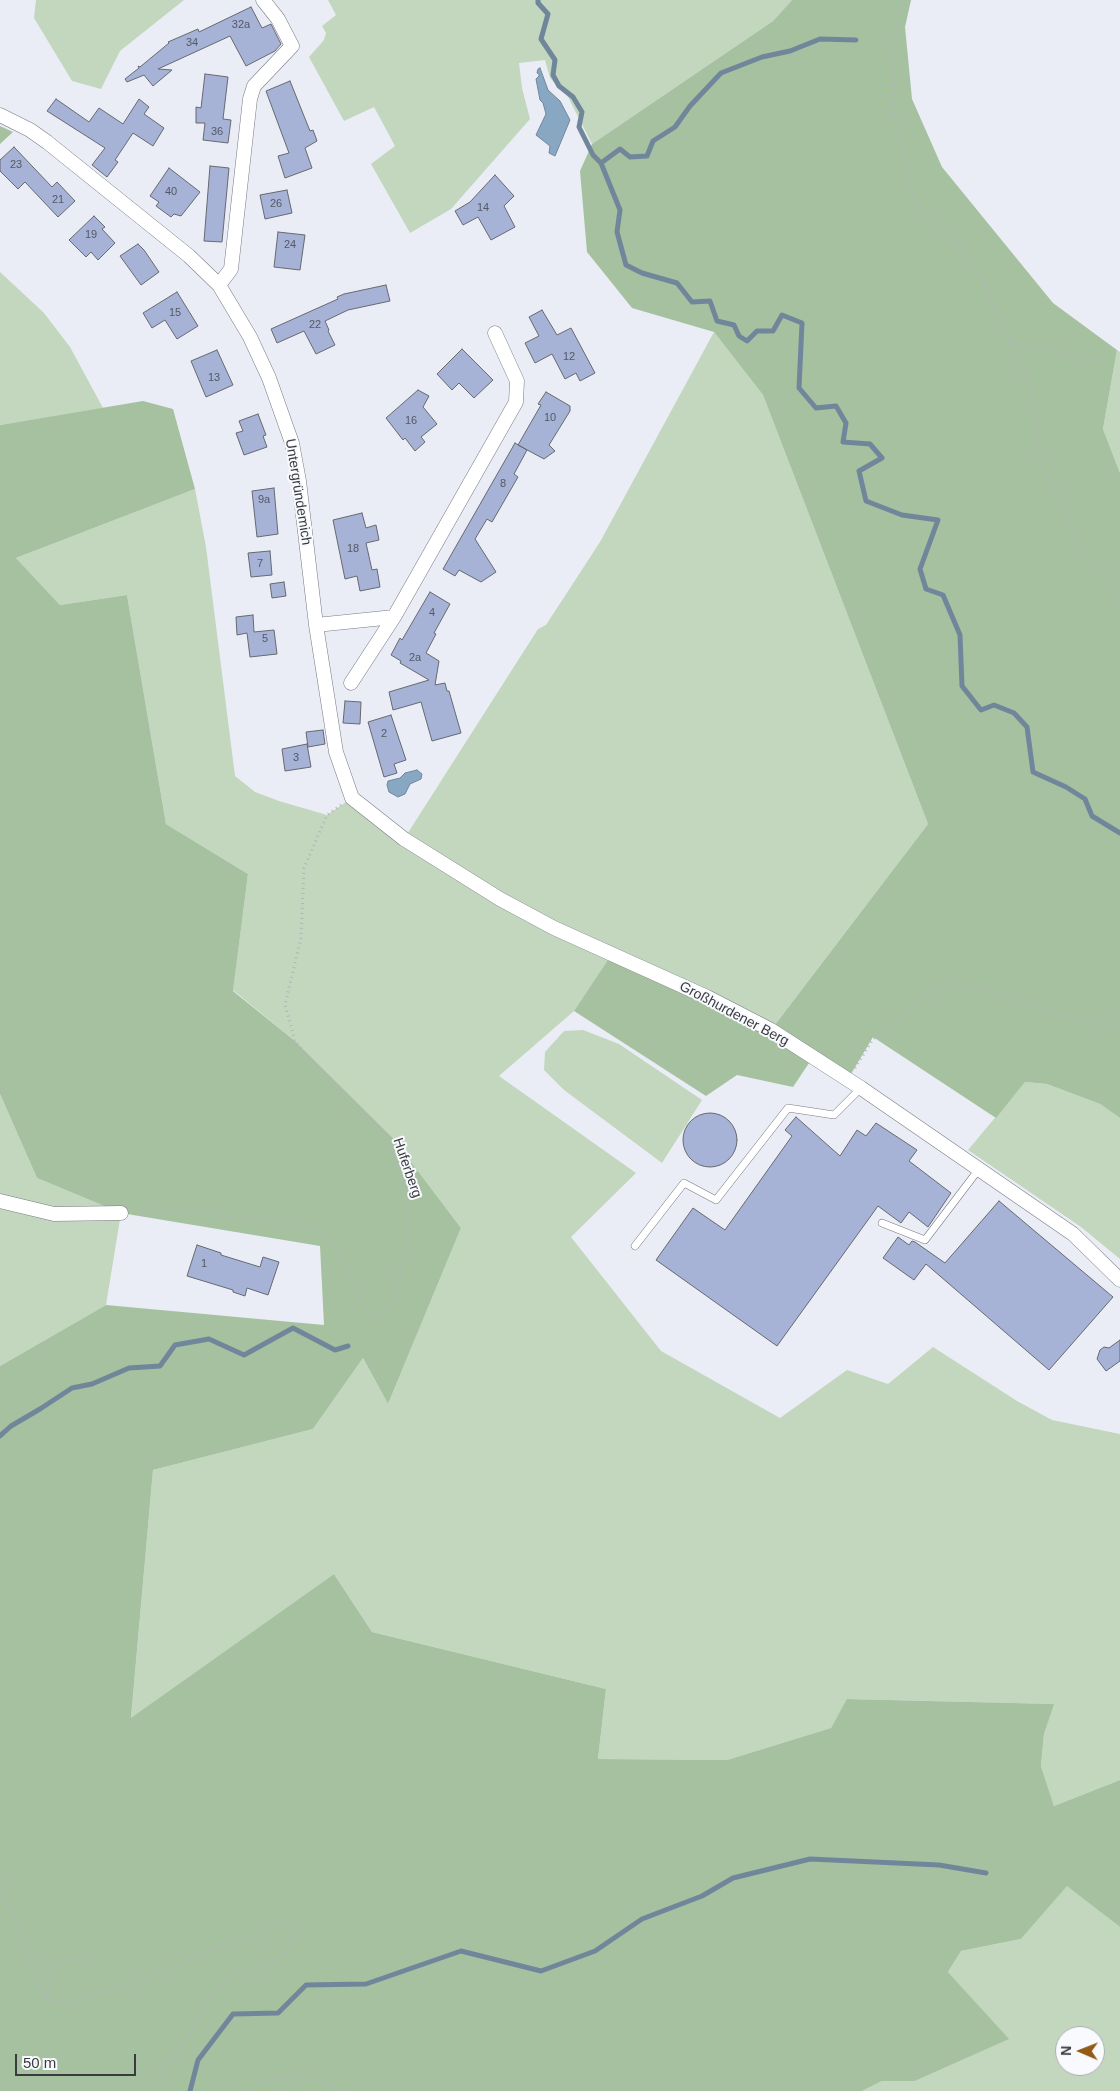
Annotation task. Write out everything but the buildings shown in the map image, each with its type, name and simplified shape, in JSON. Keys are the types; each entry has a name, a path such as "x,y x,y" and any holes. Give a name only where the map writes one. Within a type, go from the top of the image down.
{"street":[{"path":"219,285 231,269 250,99 254,86 292,46 278,19 263,0"},
{"name":"Untergründemich","path":"0,115 30,130 47,142 175,244 219,285 250,338 268,378 292,443 299,481 316,624 336,752 352,798"},
{"path":"351,683 394,617 516,402 517,381 495,333"},
{"path":"316,624 394,617"},
{"name":"Großhurdener Berg","path":"352,798 404,839 500,899 554,928 707,997 771,1030 848,1079 1073,1234 1120,1280"},
{"path":"0,1201 54,1214 121,1213"}],"lane":[{"path":"635,1246 684,1183 716,1200 788,1108 834,1115 861,1088"},
{"path":"882,1223 925,1240 979,1169"}],"path":[{"path":"904,0 898,22 893,88 894,115 904,150 911,190 923,210 950,235 981,277 1012,342 1032,396 1039,457 1044,471 1061,496 1077,540 1089,563 1108,573 1115,598 1120,605"},
{"path":"1012,342 1103,362"},
{"name":"Huferberg","path":"121,1213 170,1210 311,1225 327,1234 355,1283 364,1309 379,1317 392,1304 406,1250 409,1208 401,1175 384,1135 337,1092 295,1041 285,1005 301,938 304,868 327,814 352,798"},
{"path":"848,1079 873,1039 916,1003 940,986 980,988 1039,1009 1106,1026 1120,1022"},
{"path":"0,1886 21,1939 31,1974 52,2003 76,2000 110,1990 224,1945 254,1938 275,1923 287,1925 294,1930 294,1939 280,1958 260,1967 231,1976 211,1996 179,2051 153,2086 153,2091"},
{"path":"21,1939 41,1962 58,1963 89,1954"},
{"path":"48,2000 47,1984 50,1971 58,1963"},
{"path":"250,2091 257,2083 290,2076 321,2082 342,2091"}],"green space":[{"path":"36,0 184,0 120,51 101,89 72,81 34,18"},
{"path":"328,0 792,0 773,21 592,144 568,97 550,78 545,60 519,63 522,88 530,119 451,209 410,233 371,164 395,146 374,107 344,121 309,57 324,40 326,33 322,26 336,15"},
{"path":"792,0 911,0 905,27 912,99 942,167 1053,303 1117,350 1103,429 1120,473 1120,1118 1100,1104 1047,1084 1025,1082 996,1118 873,1037 848,1079 813,1057 793,1087 737,1075 706,1096 574,1011 612,954 771,1030 928,824 763,395 714,332 632,308 587,252 580,171 592,144 773,21"},
{"path":"0,126 13,132 0,144"},
{"path":"0,272 44,313 70,347 103,408 0,425"},
{"path":"714,332 763,395 928,824 771,1030 612,955 574,1011 499,1076 636,1173 571,1237 661,1351 780,1418 847,1370 888,1384 933,1347 1017,1401 1052,1420 1120,1434 1120,1780 1054,1806 1041,1766 1044,1734 1053,1704 848,1699 831,1728 727,1760 598,1759 606,1689 372,1632 334,1574 131,1719 153,1470 313,1429 363,1358 388,1404 461,1228 393,1138 295,1041 233,990 248,874 166,824 127,595 60,605 16,558 195,489 206,547 235,776 255,792 327,815 352,798 404,839 538,629 546,625 600,542"},
{"path":"1117,350 1120,352 1120,473 1103,429"},
{"path":"143,401 173,409 195,489 16,558 60,605 127,595 166,824 248,874 233,991 295,1041 393,1138 461,1228 388,1404 363,1358 313,1429 153,1470 131,1718 334,1574 372,1632 606,1689 598,1759 727,1760 831,1728 847,1699 1054,1704 1044,1734 1041,1766 1054,1806 1120,1780 1120,1927 1067,1886 1021,1939 961,1951 948,1972 1009,2039 915,2081 882,2081 862,2091 0,2091 0,1366 106,1305 324,1325 320,1246 121,1213 37,1178 0,1094 0,425"},
{"path":"583,1030 619,1044 702,1100 662,1163 564,1090 544,1070 545,1052 564,1031"},
{"path":"1025,1082 1047,1084 1100,1104 1120,1118 1120,1259 1081,1227 968,1150"},
{"path":"0,1094 37,1178 121,1213 106,1305 0,1366"},
{"path":"1067,1885 1120,1927 1120,2091 862,2091 882,2081 915,2081 1008,2039 948,1972 961,1951 1021,1939"}],"water":[{"path":"540,68 548,90 560,101 570,120 555,156 549,153 550,146 536,135 546,114 543,103 540,100 536,79 539,76 537,73"},
{"path":"417,770 422,774 421,779 410,784 405,794 398,797 389,792 388,781"}],"waterway":[{"path":"538,0 538,3 548,14 541,39 555,60 553,75 559,86 573,97 582,112 579,127 593,155 601,163 620,210 617,232 626,265 642,273 677,283 692,302 710,301 717,321 734,325 739,336 747,341 757,331 773,331 782,315 802,323 799,388 816,408 836,406 846,423 843,442 870,444 882,458 859,471 866,501 902,515 938,520 920,569 926,589 943,595 960,635 962,686 981,710 994,705 1014,713 1027,727 1033,772 1066,787 1085,799 1092,816 1120,833"},
{"path":"601,163 620,149 630,157 647,156 653,141 675,127 690,106 721,73 762,57 790,51 820,39 856,40"},
{"path":"0,1436 11,1426 72,1388 92,1384 129,1368 160,1366 175,1345 209,1339 244,1355 293,1328 335,1350 348,1346"},
{"path":"190,2091 198,2060 233,2014 278,2013 306,1985 366,1984 461,1951 541,1971 595,1951 642,1919 702,1896 733,1878 810,1859 939,1865 986,1873"}]}
